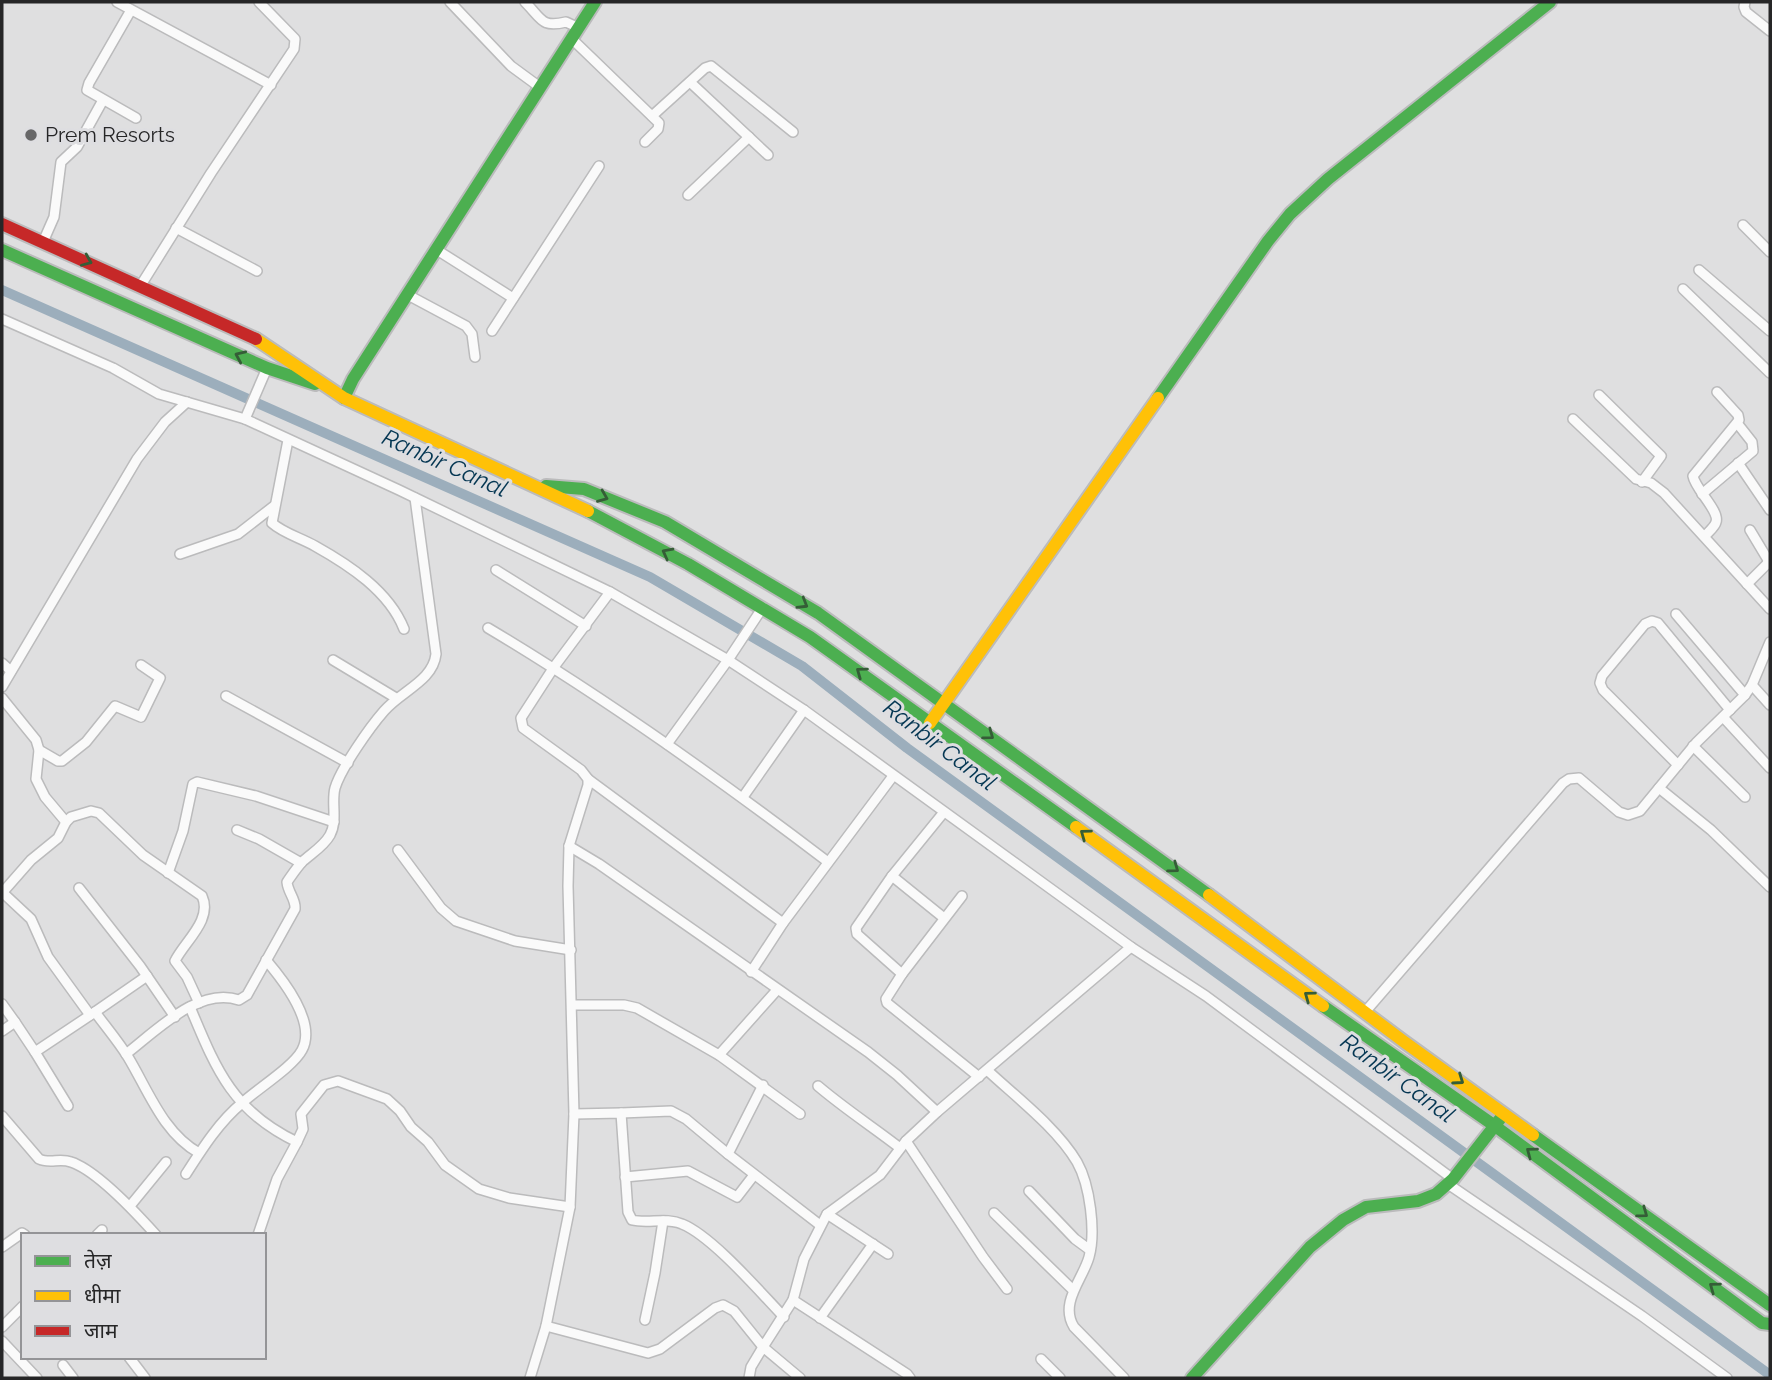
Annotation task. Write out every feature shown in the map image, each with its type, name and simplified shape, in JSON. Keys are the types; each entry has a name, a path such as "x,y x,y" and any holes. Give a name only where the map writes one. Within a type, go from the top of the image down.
{"main road":[{"path":"344,398 572,28 595,2"},
{"path":"930,723 1290,214 1328,178 1550,2"},
{"path":"2,224 267,344 344,398 531,483 688,564 763,607 853,666 1314,1000 1495,1126 1762,1322 1770,1324"},
{"path":"2,250 267,368 327,388"},
{"path":"531,483 584,489 665,522 818,613 1188,878 1403,1041 1770,1306"},
{"path":"1192,1378 1310,1247 1343,1220 1366,1207 1419,1201 1436,1194 1481,1146 1504,1112"}],"street":[{"path":"117,2 271,85"},
{"path":"141,285 296,43 290,33 259,2"},
{"path":"450,2 511,66 538,86"},
{"path":"525,2 547,24 572,28 652,116 659,127 645,142"},
{"path":"1745,2 1746,12 1770,31"},
{"path":"131,10 87,87 88,92 136,118"},
{"path":"652,116 705,68 714,66 793,132"},
{"path":"690,82 768,155"},
{"path":"43,242 54,217 61,162 77,147 103,100"},
{"path":"688,195 749,137"},
{"path":"492,331 599,166"},
{"path":"1744,225 1770,252"},
{"path":"176,228 257,271"},
{"path":"437,250 513,298"},
{"path":"1699,270 1770,331"},
{"path":"1684,289 1770,373"},
{"path":"408,295 471,330 475,357"},
{"path":"2,319 113,368 151,390 245,419 415,498 610,593 728,660 804,710 1131,947 1206,996 1450,1182 1727,1378"},
{"path":"245,419 267,368"},
{"path":"1705,536 1717,520 1695,484 1694,473 1739,420 1738,415 1717,392"},
{"path":"1599,395 1661,456 1642,482"},
{"path":"2,687 137,459 165,422 187,402"},
{"path":"1573,419 1631,475 1642,482 1651,483 1664,494 1770,609"},
{"path":"1702,494 1753,451 1754,445 1737,423"},
{"path":"288,440 274,506 274,526 314,545 376,589 404,629"},
{"path":"1738,463 1770,510"},
{"path":"126,1054 194,1005 225,995 242,999 247,995 295,909 296,904 287,882 301,863 327,841 334,822 335,790 348,763 383,712 435,664 436,654 415,498"},
{"path":"180,554 238,534 274,506"},
{"path":"1747,584 1767,564 1768,559 1750,530"},
{"path":"496,570 586,626"},
{"path":"610,593 554,667 521,718 521,725 573,763 588,779 783,923"},
{"path":"667,744 763,607"},
{"path":"1676,614 1745,695"},
{"path":"1678,765 1603,690 1600,683 1602,676 1645,624 1652,621 1658,623 1770,768"},
{"path":"488,628 554,667 667,744 743,797 828,862"},
{"path":"1365,1012 1563,783 1579,778 1619,812 1628,816 1640,811 1693,746 1745,695 1770,642"},
{"path":"333,660 396,698"},
{"path":"2,663 10,671"},
{"path":"39,750 62,761 86,742 115,706 141,717 160,678 141,666"},
{"path":"1752,685 1770,705"},
{"path":"226,696 348,763"},
{"path":"2,698 32,733 39,750 36,779 45,797 66,822"},
{"path":"743,797 804,710"},
{"path":"1693,746 1745,797"},
{"path":"751,972 783,923 893,776"},
{"path":"530,1378 546,1326 570,1208 574,1114 569,846 587,793 588,779"},
{"path":"168,873 183,831 193,785 197,782 256,796 334,822"},
{"path":"1659,788 1711,830 1770,887"},
{"path":"199,1153 184,1143 170,1128 126,1054 48,957 31,919 2,893 30,860 58,838 66,822 84,812 95,811 143,855 202,896 205,903 195,934 175,961 187,977 214,1062 241,1103 270,1128 297,1142"},
{"path":"902,974 856,931 858,924 892,876 944,812"},
{"path":"237,830 301,863"},
{"path":"569,846 821,1018 897,1075 937,1112"},
{"path":"398,850 447,916 465,926 519,942 571,950"},
{"path":"892,876 944,918"},
{"path":"79,888 175,1017"},
{"path":"962,896 902,974 886,997 887,1003 983,1073 1053,1132 1076,1161 1090,1200 1090,1250 1085,1269 1073,1290 1069,1309 1071,1323 1124,1378"},
{"path":"749,1378 751,1367 793,1300 804,1259 827,1214 873,1181 903,1145 937,1112 1131,947"},
{"path":"186,1174 223,1121 296,1058 305,1041 304,1021 291,994 266,960"},
{"path":"35,1052 147,976"},
{"path":"719,1055 777,990"},
{"path":"2,1004 68,1106"},
{"path":"573,1005 624,1005 637,1008 719,1055 800,1114"},
{"path":"2,1031 15,1022"},
{"path":"259,1233 277,1179 303,1129 301,1114 324,1085 338,1081 387,1099 428,1142 445,1165 479,1189 509,1198 570,1208"},
{"path":"728,1154 763,1085"},
{"path":"818,1086 845,1109 903,1145 1007,1289"},
{"path":"574,1114 671,1111 686,1119 820,1225"},
{"path":"621,1113 629,1217 636,1221 683,1224 708,1242 784,1317"},
{"path":"2,1116 39,1159 63,1160 76,1164 130,1206 154,1233"},
{"path":"130,1206 166,1162"},
{"path":"625,1177 688,1171 737,1197 754,1175"},
{"path":"1029,1191 1075,1239 1090,1250"},
{"path":"994,1213 1073,1290"},
{"path":"827,1214 888,1254"},
{"path":"645,1320 656,1273 663,1221"},
{"path":"2,1247 21,1233"},
{"path":"820,1318 873,1244"},
{"path":"793,1300 910,1378"},
{"path":"546,1326 648,1353 660,1349 715,1307 723,1305 734,1311 763,1347 800,1378"},
{"path":"2,1327 21,1308"},
{"path":"2,1341 37,1378"},
{"path":"131,1359 145,1378"},
{"path":"1041,1359 1060,1378"},
{"path":"63,1365 73,1378"}],"waterway":[{"name":"Ranbir Canal","path":"2,290 650,577 802,666 907,748 1770,1375"}],"traffic: fast":[{"path":"344,398 353,379 595,2"},
{"path":"1158,398 1268,241 1290,214 1328,179 1550,2"},
{"path":"2,250 267,368 315,384"},
{"path":"546,486 584,489 665,522 818,613 1209,895"},
{"path":"588,511 688,564 810,637 1076,827"},
{"path":"1323,1006 1495,1126 1762,1323 1770,1324"},
{"path":"1192,1378 1310,1247 1343,1220 1366,1207 1418,1201 1436,1194 1453,1179 1500,1119"},
{"path":"1533,1135 1770,1305"}],"traffic: slow":[{"path":"256,339 344,398 588,511"},
{"path":"930,723 1158,398"},
{"path":"1076,827 1323,1006"},
{"path":"1209,895 1533,1135"}],"traffic: jam":[{"path":"2,224 256,339"}],"place":[{"name":"Prem Resorts","path":"31,135"}]}
